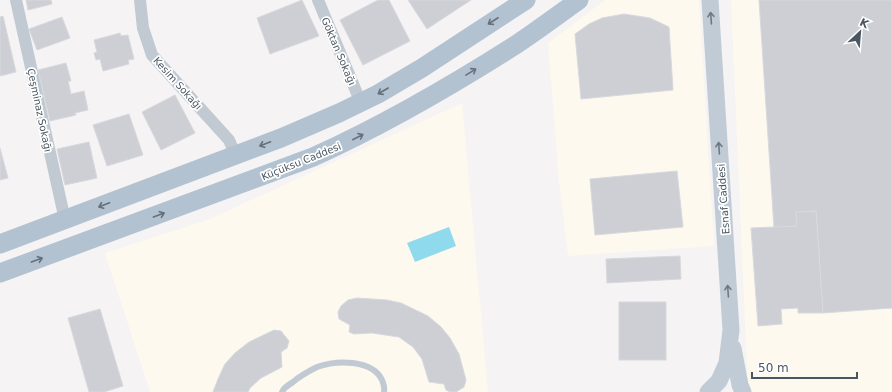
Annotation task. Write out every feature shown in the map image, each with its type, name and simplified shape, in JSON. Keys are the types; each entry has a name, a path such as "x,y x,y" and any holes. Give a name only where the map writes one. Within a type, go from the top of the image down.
{"main road":[{"path":"0,244 236,156 360,103 422,68 526,0"},
{"name":"Küçüksu Caddesi","path":"0,273 292,165 351,140 437,93 518,43 579,0"},
{"name":"Esnaf Caddesi","path":"708,392 719,381 727,363 731,330 710,0"},
{"path":"731,330 734,363 743,392"}],"street":[{"name":"Çeşminaz Sokağı","path":"16,0 65,220"},
{"name":"Kesim Sokağı","path":"140,0 143,28 152,55 229,140 236,156"},
{"name":"Göktan Sokağı","path":"318,0 360,103"}],"lane":[{"path":"282,392 299,377 318,367 336,363 357,364 371,368 380,376 385,388 384,392"}],"shaded area":[{"path":"605,0 699,0 714,246 568,256 559,181 548,43"},
{"path":"731,0 892,0 892,392 748,392"},
{"path":"462,103 488,392 150,392 105,253 210,219"}],"water":[{"path":"449,227 456,246 415,262 407,243"}],"building":[{"path":"26,0 51,0 52,4 28,10"},
{"path":"302,0 319,36 270,54 257,18"},
{"path":"378,0 389,0 410,41 363,65 340,20"},
{"path":"408,0 471,0 427,29"},
{"path":"759,0 892,0 892,308 823,313 816,211 796,212 797,226 774,228"},
{"path":"624,14 650,18 669,27 673,90 581,99 575,34 589,24 602,18"},
{"path":"3,16 16,72 0,76 0,17"},
{"path":"62,17 70,38 37,50 29,29"},
{"path":"120,33 121,36 128,35 134,59 128,60 129,64 103,71 100,59 96,60 94,53 97,52 94,40"},
{"path":"66,63 71,81 68,81 71,94 84,91 88,110 75,113 76,115 50,121 38,70"},
{"path":"175,95 195,133 161,150 142,112"},
{"path":"129,114 143,155 107,166 93,125"},
{"path":"89,142 97,178 65,185 57,149"},
{"path":"0,148 8,178 0,180"},
{"path":"677,171 683,227 595,235 590,179"},
{"path":"816,211 823,313 798,313 798,308 781,309 782,324 758,326 751,228 797,226 796,212"},
{"path":"680,256 681,279 607,283 606,259"},
{"path":"357,298 387,300 401,303 428,316 441,327 450,338 459,354 466,380 464,387 456,392 450,392 446,390 444,384 429,382 422,359 413,347 399,337 372,333 354,334 349,332 350,325 339,319 338,312 341,306 348,300"},
{"path":"619,302 666,302 666,360 619,360"},
{"path":"100,309 123,386 104,392 89,392 68,318"},
{"path":"274,330 281,331 289,341 287,348 281,352 282,367 261,378 250,388 248,392 213,392 225,364 235,353 249,342"}]}
